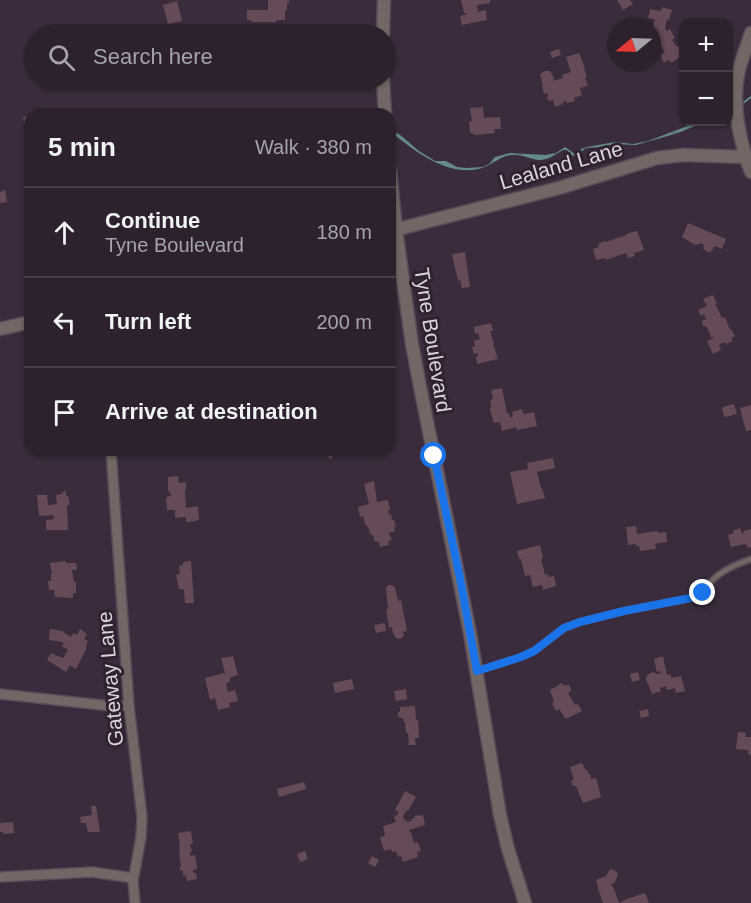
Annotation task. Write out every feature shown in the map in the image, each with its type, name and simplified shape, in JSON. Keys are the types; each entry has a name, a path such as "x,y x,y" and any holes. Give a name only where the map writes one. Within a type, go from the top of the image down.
{"street":[{"path":"383,24 384,0"},
{"path":"751,33 739,72 736,99 737,115 751,172"},
{"path":"384,90 385,108"},
{"name":"Lealand Lane","path":"396,229 559,188 651,159 683,155 746,157"},
{"name":"Tyne Boulevard","path":"396,247 414,352 477,671 501,822 525,903"},
{"path":"0,329 24,323"},
{"name":"Gateway Lane","path":"111,456 129,706 142,823 133,878 135,903"},
{"path":"0,694 129,706"},
{"path":"0,877 81,872 133,878"}],"lane":[{"path":"477,671 521,657 564,628 580,622 701,596 708,585 723,571 751,559"}],"water":[{"path":"687,126 695,126 636,145 614,144 586,148 578,156 563,150 541,160 510,155 482,168 469,170 445,166 433,161 396,136 396,133 435,161 446,161 457,167 466,168 483,167 495,157 510,153 545,155 556,153 565,147 575,154 587,147 615,142 633,144 648,141"}],"building":[{"path":"268,0 289,0 287,10 285,10 285,20 251,22 252,20 247,20 247,10 268,10"},
{"path":"461,0 490,0 490,3 477,5 478,12 486,10 487,20 462,25 460,16 467,14 464,13"},
{"path":"617,0 630,0 633,4 623,10"},
{"path":"177,1 182,21 168,24 163,5"},
{"path":"662,7 672,10 665,28 667,31 670,29 675,38 672,40 677,47 679,46 679,58 671,63 669,60 663,62 661,55 665,52 661,46 661,18 648,18 650,9 661,11"},
{"path":"559,49 561,55 552,58 550,52"},
{"path":"579,53 585,68 588,86 580,88 582,95 574,98 575,101 567,103 566,101 555,107 553,100 547,99 548,93 544,94 540,74 550,71 554,78 553,81 563,78 562,75 571,72 566,57"},
{"path":"483,107 484,118 500,117 501,129 494,129 495,133 474,135 470,133 469,122 472,121 470,108"},
{"path":"5,190 7,202 0,203 0,192"},
{"path":"688,223 726,239 722,249 715,246 710,253 703,249 704,245 700,243 695,245 682,237"},
{"path":"637,231 644,250 628,258 626,253 606,260 605,258 596,260 593,249 599,247 598,244"},
{"path":"465,252 470,287 462,288 460,280 458,281 452,254"},
{"path":"713,295 722,318 725,317 735,336 731,338 733,341 719,345 721,350 713,354 707,341 713,336 711,337 707,327 703,326 703,320 706,319 704,314 701,316 698,310 707,306 703,299"},
{"path":"491,323 493,331 490,331 498,359 477,364 478,353 474,354 472,347 475,347 474,341 480,339 478,333 475,334 474,327"},
{"path":"502,388 507,413 510,417 513,417 512,412 522,409 523,414 534,412 537,426 517,430 516,427 502,431 500,422 494,423 490,410 490,400 493,399 491,390"},
{"path":"733,404 737,413 724,416 722,408"},
{"path":"751,405 751,430 746,431 740,408"},
{"path":"553,458 555,468 537,472 545,498 517,504 510,472 528,469 527,463"},
{"path":"178,476 179,483 186,482 186,508 198,506 199,520 186,522 186,517 175,518 175,510 167,510 166,497 171,496 168,490 168,477"},
{"path":"374,481 377,502 388,500 389,515 391,514 396,527 394,527 395,531 389,533 392,540 388,541 389,545 380,547 379,542 374,541 374,536 370,534 363,516 360,517 358,507 369,504 364,484"},
{"path":"66,491 69,499 69,505 67,505 68,530 46,530 46,520 54,519 53,515 39,516 37,495 47,495 48,505 57,504 56,495"},
{"path":"636,526 637,534 666,532 667,542 655,544 656,549 640,551 636,544 628,545 626,527"},
{"path":"740,528 742,534 743,531 751,529 751,547 748,548 744,544 731,547 728,535"},
{"path":"540,545 545,575 554,576 556,586 543,590 542,585 533,587 530,575 525,576 517,551"},
{"path":"66,561 66,563 76,563 77,570 72,570 74,582 76,582 76,593 73,593 73,598 55,597 54,590 49,590 48,581 51,581 52,574 50,563"},
{"path":"191,561 194,603 185,603 184,590 179,589 176,575 180,574 179,566 183,565 183,562"},
{"path":"388,585 395,587 398,601 401,600 407,631 403,632 402,638 398,639 393,634 392,627 389,628 386,609 388,609 386,588"},
{"path":"385,623 386,631 376,633 374,625"},
{"path":"50,629 63,631 71,637 74,633 77,635 80,629 87,634 84,639 88,641 87,647 76,669 70,665 66,672 47,660 51,653 63,658 68,650 62,646 64,643 49,640"},
{"path":"233,656 238,675 230,678 230,682 226,683 228,692 235,690 238,701 229,703 230,707 218,710 215,698 210,700 205,678 225,673 221,658"},
{"path":"663,656 667,675 671,674 671,678 681,676 685,691 676,693 675,688 667,690 666,686 660,688 661,691 652,694 646,679 647,675 653,672 661,673 657,672 654,659"},
{"path":"638,672 640,680 632,682 630,674"},
{"path":"352,679 354,689 335,693 333,683"},
{"path":"562,683 564,686 569,685 571,691 568,693 575,705 578,704 582,711 566,719 559,709 556,711 550,690"},
{"path":"406,689 407,699 396,701 394,691"},
{"path":"415,706 419,738 415,738 416,745 409,745 405,722 398,716 398,712 400,707"},
{"path":"648,709 649,716 641,718 639,711"},
{"path":"738,732 746,733 745,737 751,737 751,755 747,750 736,749"},
{"path":"582,763 590,773 591,779 596,778 601,797 583,803 576,786 573,786 571,781 574,780 570,767"},
{"path":"304,782 306,789 279,797 277,789"},
{"path":"405,791 416,797 403,816 404,820 412,821 414,816 423,815 425,825 409,830 414,843 418,842 421,851 417,852 418,857 403,862 396,851 392,852 391,849 384,851 380,837 385,836 383,826 396,822 394,817 399,812 395,810"},
{"path":"91,806 96,806 100,832 88,832 86,823 81,823 80,817 92,815"},
{"path":"13,822 14,833 0,832 0,823"},
{"path":"191,831 193,844 190,844 192,852 190,856 195,855 197,869 193,870 193,873 196,873 197,879 187,881 186,875 183,876 183,870 180,871 178,833"},
{"path":"305,851 308,859 300,862 297,854"},
{"path":"372,856 379,860 375,867 368,863"},
{"path":"610,869 616,871 618,875 611,886 613,886 619,903 603,903 597,886 596,880 606,876"},
{"path":"645,893 649,903 619,903 627,899"}],"waterway":[{"path":"743,103 751,97"}],"route":[{"path":"434,456 477,671 534,651 564,628 580,622 701,596 703,593"}]}
